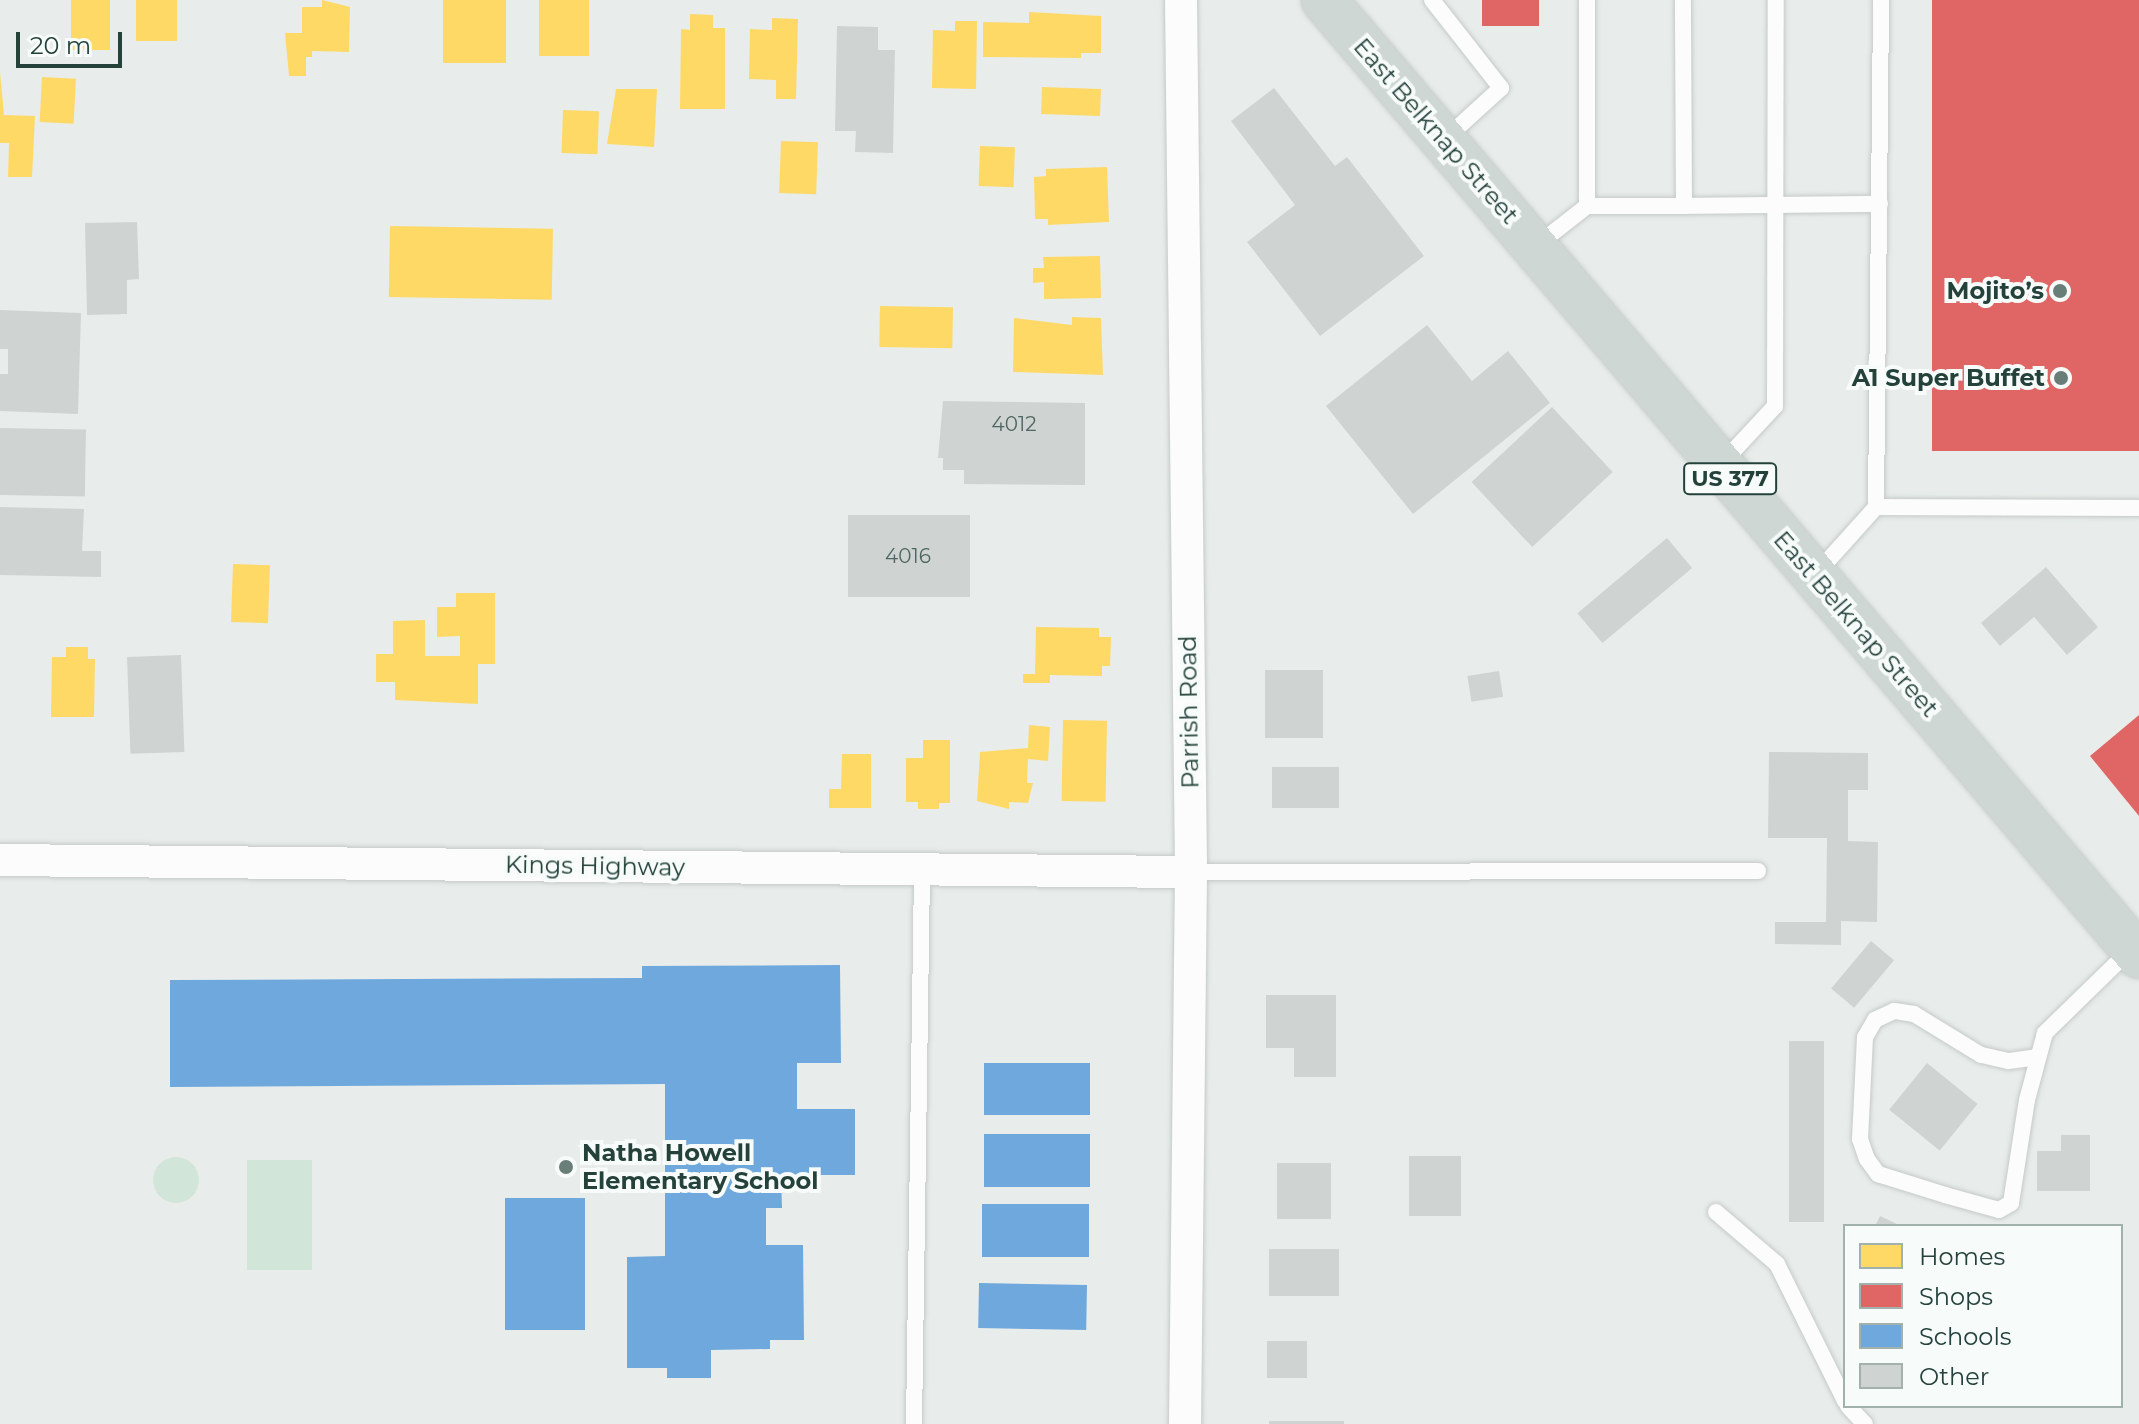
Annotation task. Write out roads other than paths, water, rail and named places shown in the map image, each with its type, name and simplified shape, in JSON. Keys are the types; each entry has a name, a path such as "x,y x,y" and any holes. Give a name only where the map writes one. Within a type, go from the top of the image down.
{"main road":[{"name":"East Belknap Street","path":"1329,1 1719,466 2136,952"}],"street":[{"name":"Parrish Road","path":"1181,0 1191,872 1185,1424"},
{"name":"Kings Highway","path":"0,860 1191,872"}],"lane":[{"path":"1432,0 1501,88 1444,140"},
{"path":"1587,0 1587,206"},
{"path":"1683,0 1684,206"},
{"path":"1719,466 1775,406 1776,0"},
{"path":"1815,576 1876,507 1881,0"},
{"path":"1535,247 1587,206 1880,204"},
{"path":"1876,507 2139,508"},
{"path":"914,1424 922,869"},
{"path":"1191,872 1758,871"},
{"path":"2038,1057 2008,1061 1981,1055 1914,1014 1894,1011 1875,1020 1865,1037 1860,1139 1867,1159 1878,1174 1999,1210 2017,1192 2038,1057 2045,1033 2136,952"},
{"path":"1716,1212 1777,1264 1843,1397"},
{"path":"1850,1408 1865,1424"}],"place":[{"name":"Mojito’s","path":"2060,291"},
{"name":"A1 Super Buffet","path":"2061,378"},
{"name":"Natha Howell Elementary School","path":"566,1167"}]}
